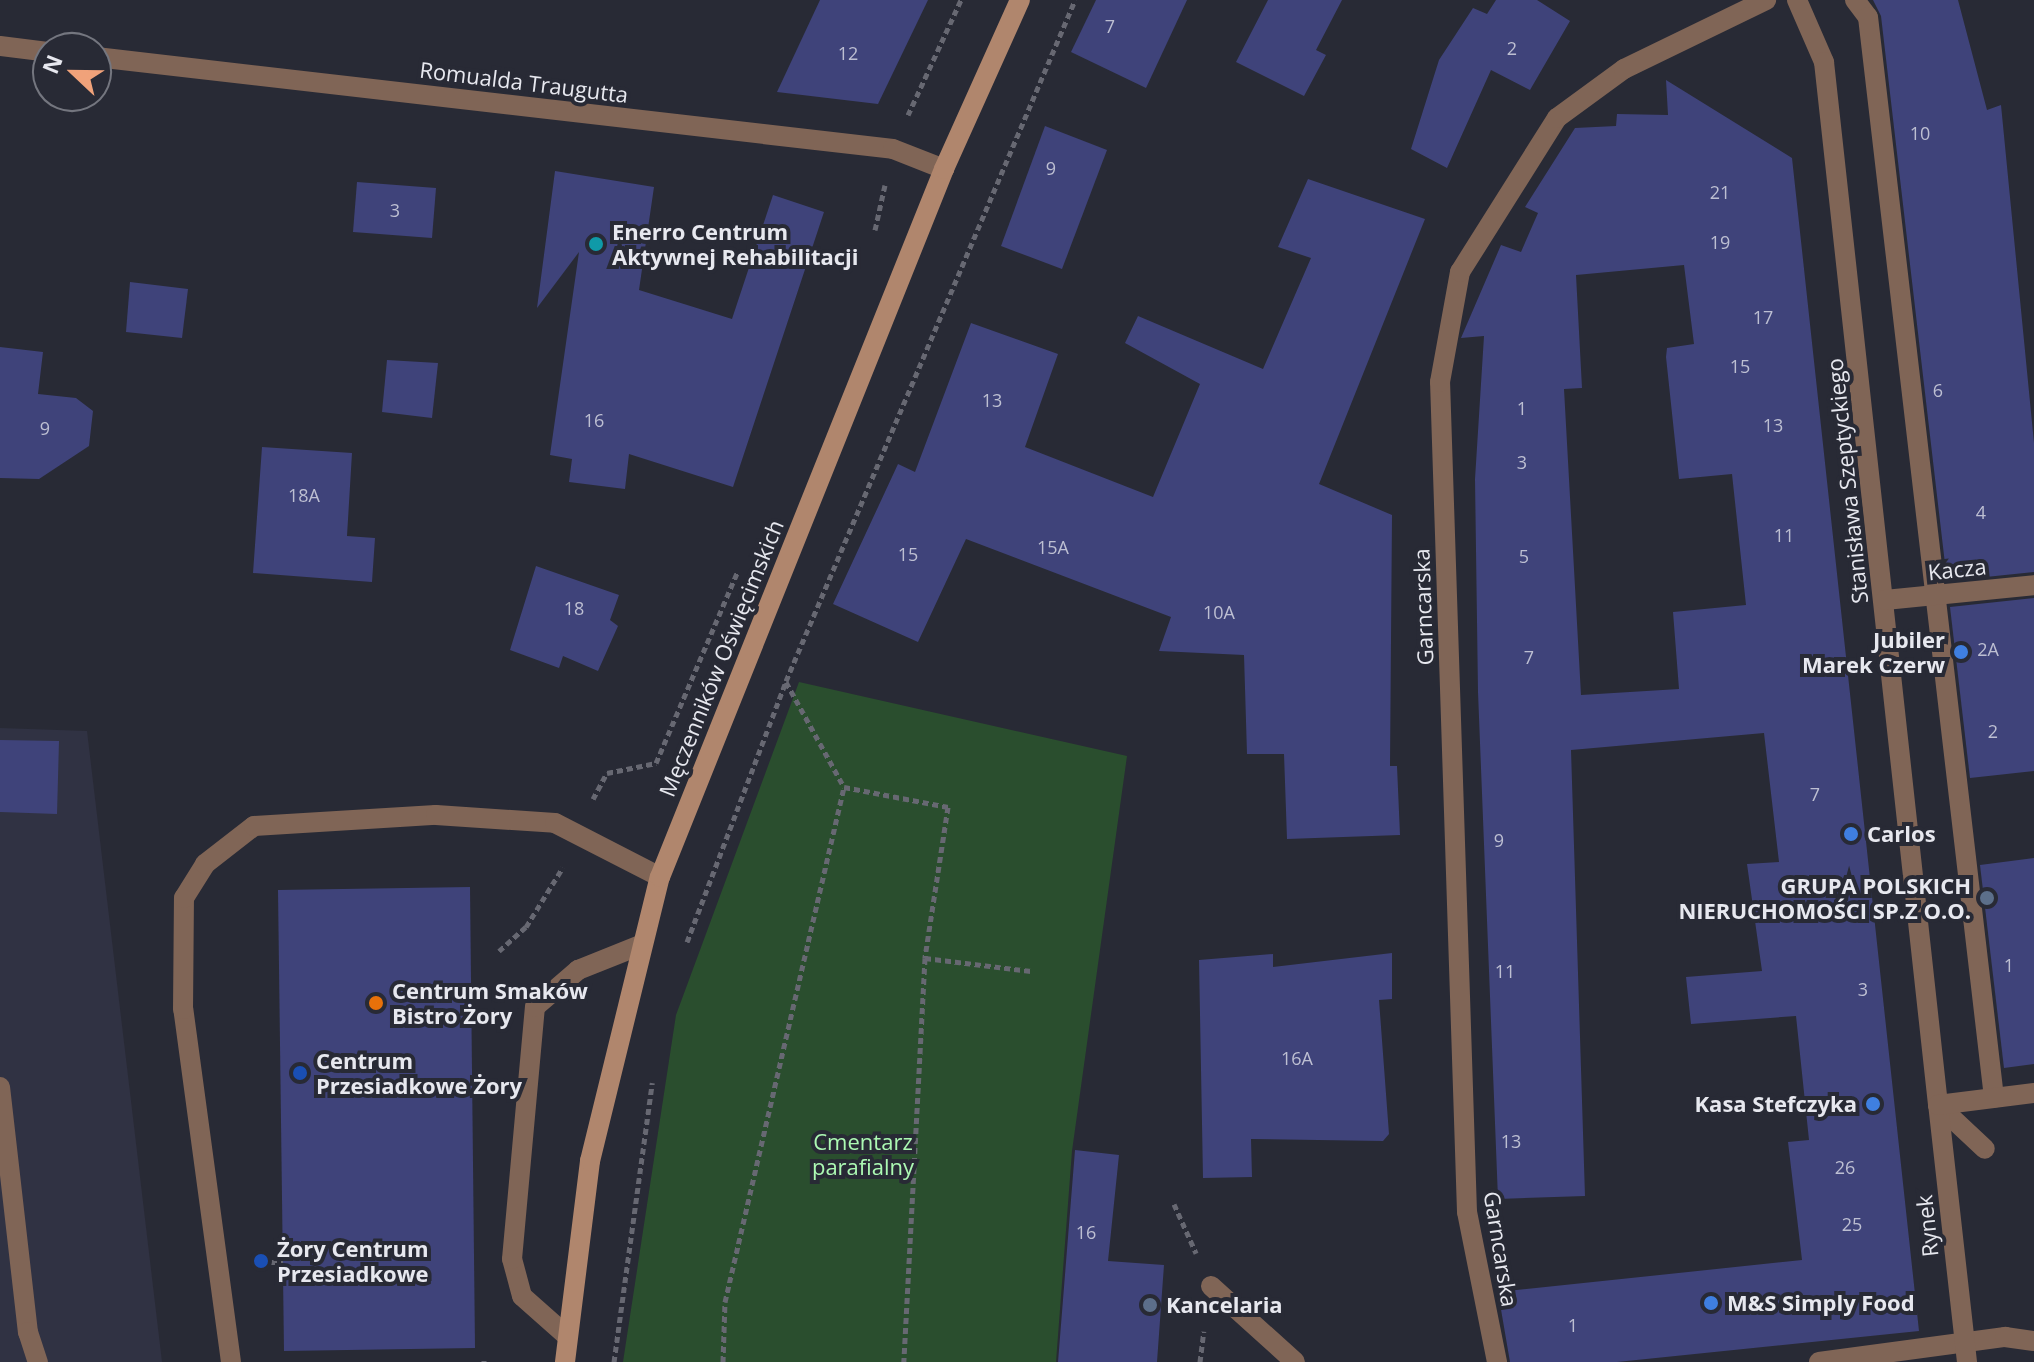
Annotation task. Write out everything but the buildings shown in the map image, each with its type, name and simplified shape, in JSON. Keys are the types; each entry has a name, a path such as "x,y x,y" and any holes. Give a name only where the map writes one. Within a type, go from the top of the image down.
{"street":[{"name":"Męczenników Oświęcimskich","path":"565,1362 590,1161 638,946 660,877 944,169 1020,0"},
{"name":"Garncarska","path":"1497,1362 1466,1180 1440,382 1460,272 1557,118 1624,69 1766,0"},
{"name":"Stanisława Szeptyckiego","path":"1797,0 1824,62 1938,1105"},
{"path":"1855,0 1868,17 1930,596 1994,1098"},
{"path":"0,46 32,50"},
{"name":"Romualda Traugutta","path":"112,59 893,149 944,169"},
{"name":"Kacza","path":"1885,600 2034,585"},
{"path":"231,1362 183,1009 184,898 205,864 254,826 436,815 555,823 660,877"},
{"path":"567,1336 522,1296 512,1259 535,1007 578,970 638,946"},
{"path":"0,1087 28,1332 38,1362"},
{"path":"1938,1105 2034,1093"},
{"path":"1938,1105 1985,1149"},
{"name":"Rynek","path":"1938,1105 1966,1352"},
{"path":"1211,1286 1295,1362"},
{"path":"1819,1362 1966,1352 2005,1337 2034,1341"}],"path":[{"path":"870,244 893,149 961,0"},
{"path":"683,951 786,681 1075,0"},
{"path":"590,803 607,773 656,763 740,565"},
{"path":"723,1362 725,1302 844,787 786,681"},
{"path":"844,787 948,807 925,958 904,1362"},
{"path":"499,951 526,927 564,866"},
{"path":"925,958 1031,971"},
{"path":"614,1362 654,1068"},
{"path":"271,1262 283,1262"}],"shaded area":[{"path":"0,728 87,731 162,1362 0,1362"}],"green space":[{"name":"Cmentarz parafialny","path":"799,682 1127,756 1072,1151 1056,1362 623,1362 676,1015"}],"place":[{"name":"Enerro Centrum Aktywnej Rehabilitacji","path":"596,244"},
{"name":"Jubiler Marek Czerw","path":"1961,652"},
{"name":"Carlos","path":"1851,834"},
{"name":"GRUPA POLSKICH NIERUCHOMOŚCI SP.Z O.O.","path":"1987,898"},
{"name":"Centrum Smaków Bistro Żory","path":"376,1003"},
{"name":"Centrum Przesiadkowe Żory","path":"300,1073"},
{"name":"Kasa Stefczyka","path":"1873,1104"},
{"name":"Żory Centrum Przesiadkowe","path":"261,1261"},
{"name":"M&S Simply Food","path":"1711,1303"},
{"name":"Kancelaria","path":"1150,1305"}]}
